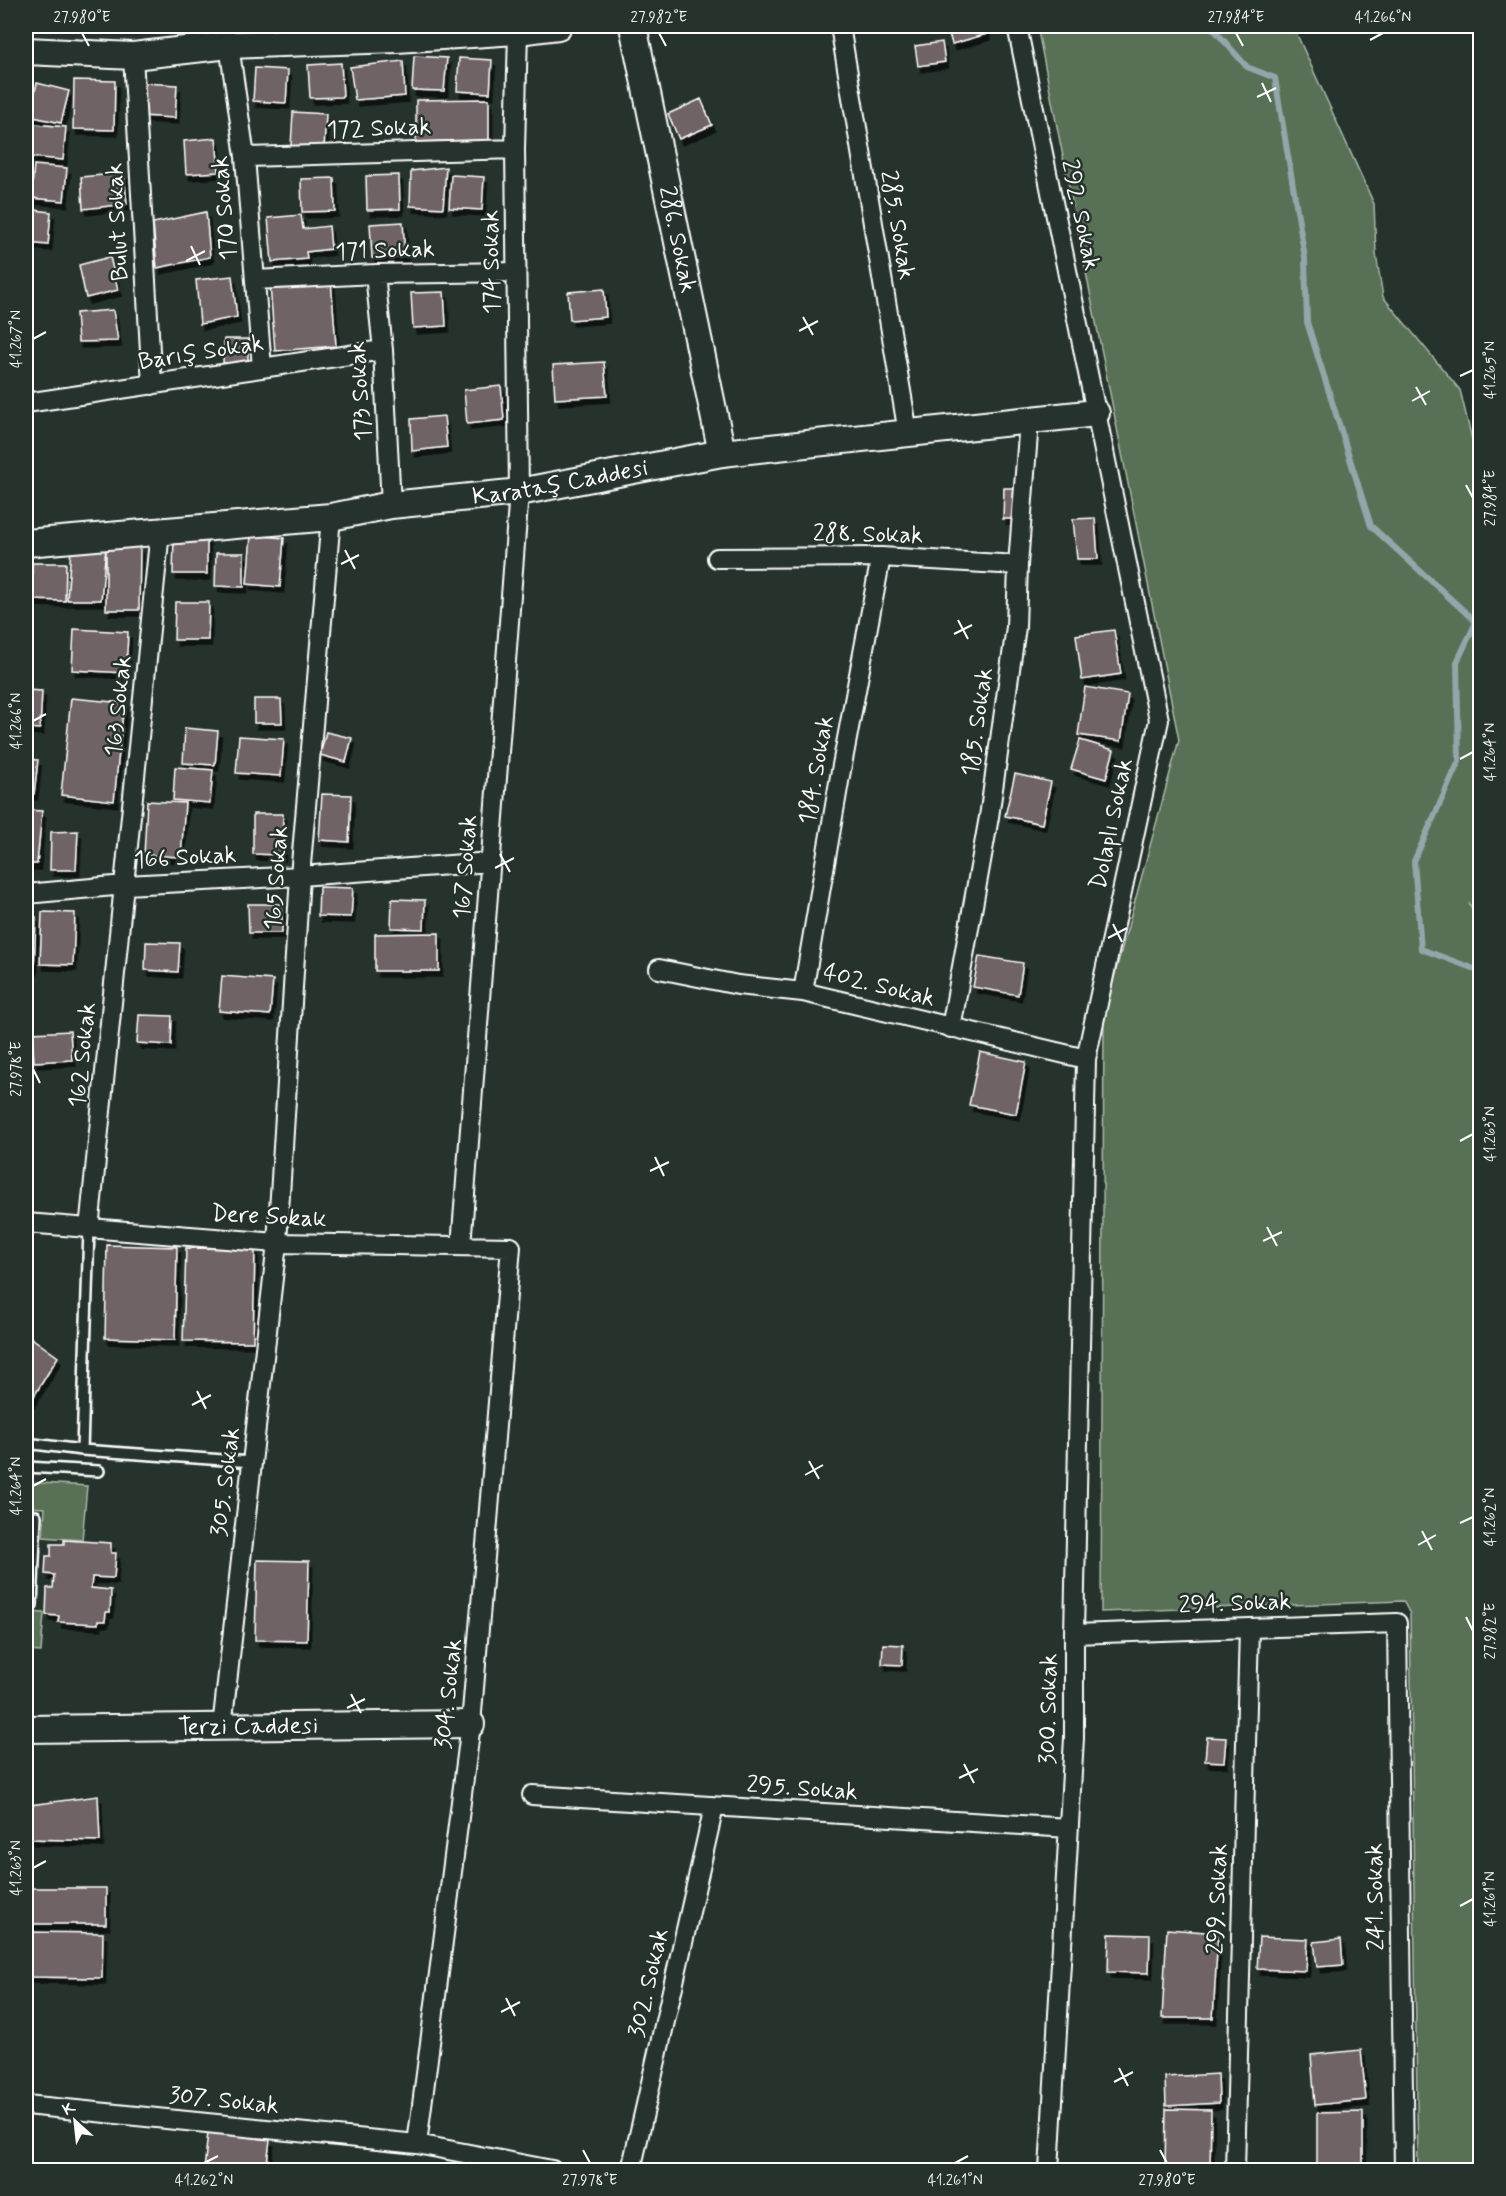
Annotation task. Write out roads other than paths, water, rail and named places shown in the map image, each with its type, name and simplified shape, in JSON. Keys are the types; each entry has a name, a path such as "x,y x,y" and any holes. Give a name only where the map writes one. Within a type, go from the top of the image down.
{"street":[{"path":"26,51 133,56 229,45 261,34 397,39 558,26"},
{"name":"286. Sokak","path":"633,26 722,453"},
{"name":"285. Sokak","path":"840,26 908,433"},
{"name":"292. Sokak","path":"1017,26 1096,413"},
{"name":"174 Sokak","path":"518,31 515,149 519,492"},
{"name":"170 Sokak","path":"229,45 245,157 262,368"},
{"name":"Bulut Sokak","path":"133,56 152,385"},
{"name":"172 Sokak","path":"245,157 515,149"},
{"name":"171 Sokak","path":"255,280 375,274 516,272"},
{"name":"173 Sokak","path":"375,274 383,350 391,506"},
{"name":"Barış Sokak","path":"26,404 383,350"},
{"name":"Karataş Caddesi","path":"26,543 331,517 391,506 519,492 722,453 1096,413"},
{"name":"Dolaplı Sokak","path":"1081,1248 1086,1059 1159,720 1096,413"},
{"name":"185. Sokak","path":"951,1028 989,817 1016,627 1018,565 1029,421"},
{"name":"167 Sokak","path":"461,1246 519,492"},
{"name":"165 Sokak","path":"277,1243 300,876 331,517"},
{"name":"163 Sokak","path":"125,885 160,531"},
{"name":"288. Sokak","path":"717,558 881,557 1018,565"},
{"name":"184. Sokak","path":"803,992 881,557"},
{"name":"166 Sokak","path":"26,894 125,885 300,876 491,862"},
{"name":"162 Sokak","path":"89,1229 125,885"},
{"name":"402. Sokak","path":"659,969 738,985 803,992 1086,1059"},
{"name":"Dere Sokak","path":"26,1223 277,1243 511,1247"},
{"name":"305. Sokak","path":"222,1727 277,1243"},
{"name":"304. Sokak","path":"417,2144 471,1724 511,1247"},
{"name":"300. Sokak","path":"1049,2170 1074,1738 1081,1248"},
{"name":"294. Sokak","path":"1074,1634 1397,1623"},
{"name":"241. Sokak","path":"1397,1623 1404,2170"},
{"name":"299. Sokak","path":"1235,2170 1250,1628"},
{"name":"Terzi Caddesi","path":"26,1729 471,1724"},
{"name":"295. Sokak","path":"532,1795 1069,1828"},
{"name":"302. Sokak","path":"631,2170 714,1807"},
{"name":"307. Sokak","path":"26,2105 417,2144 552,2170"}],"lane":[{"path":"82,1450 89,1229"},
{"path":"26,1443 82,1450 252,1462"},
{"path":"26,1467 99,1472"},
{"path":"26,1605 32,1605 36,1516"}],"waterway":[{"path":"1211,26 1247,67 1275,78 1305,258 1307,322 1371,526 1476,622 1457,662 1459,761 1414,861 1421,949 1480,971"}]}
